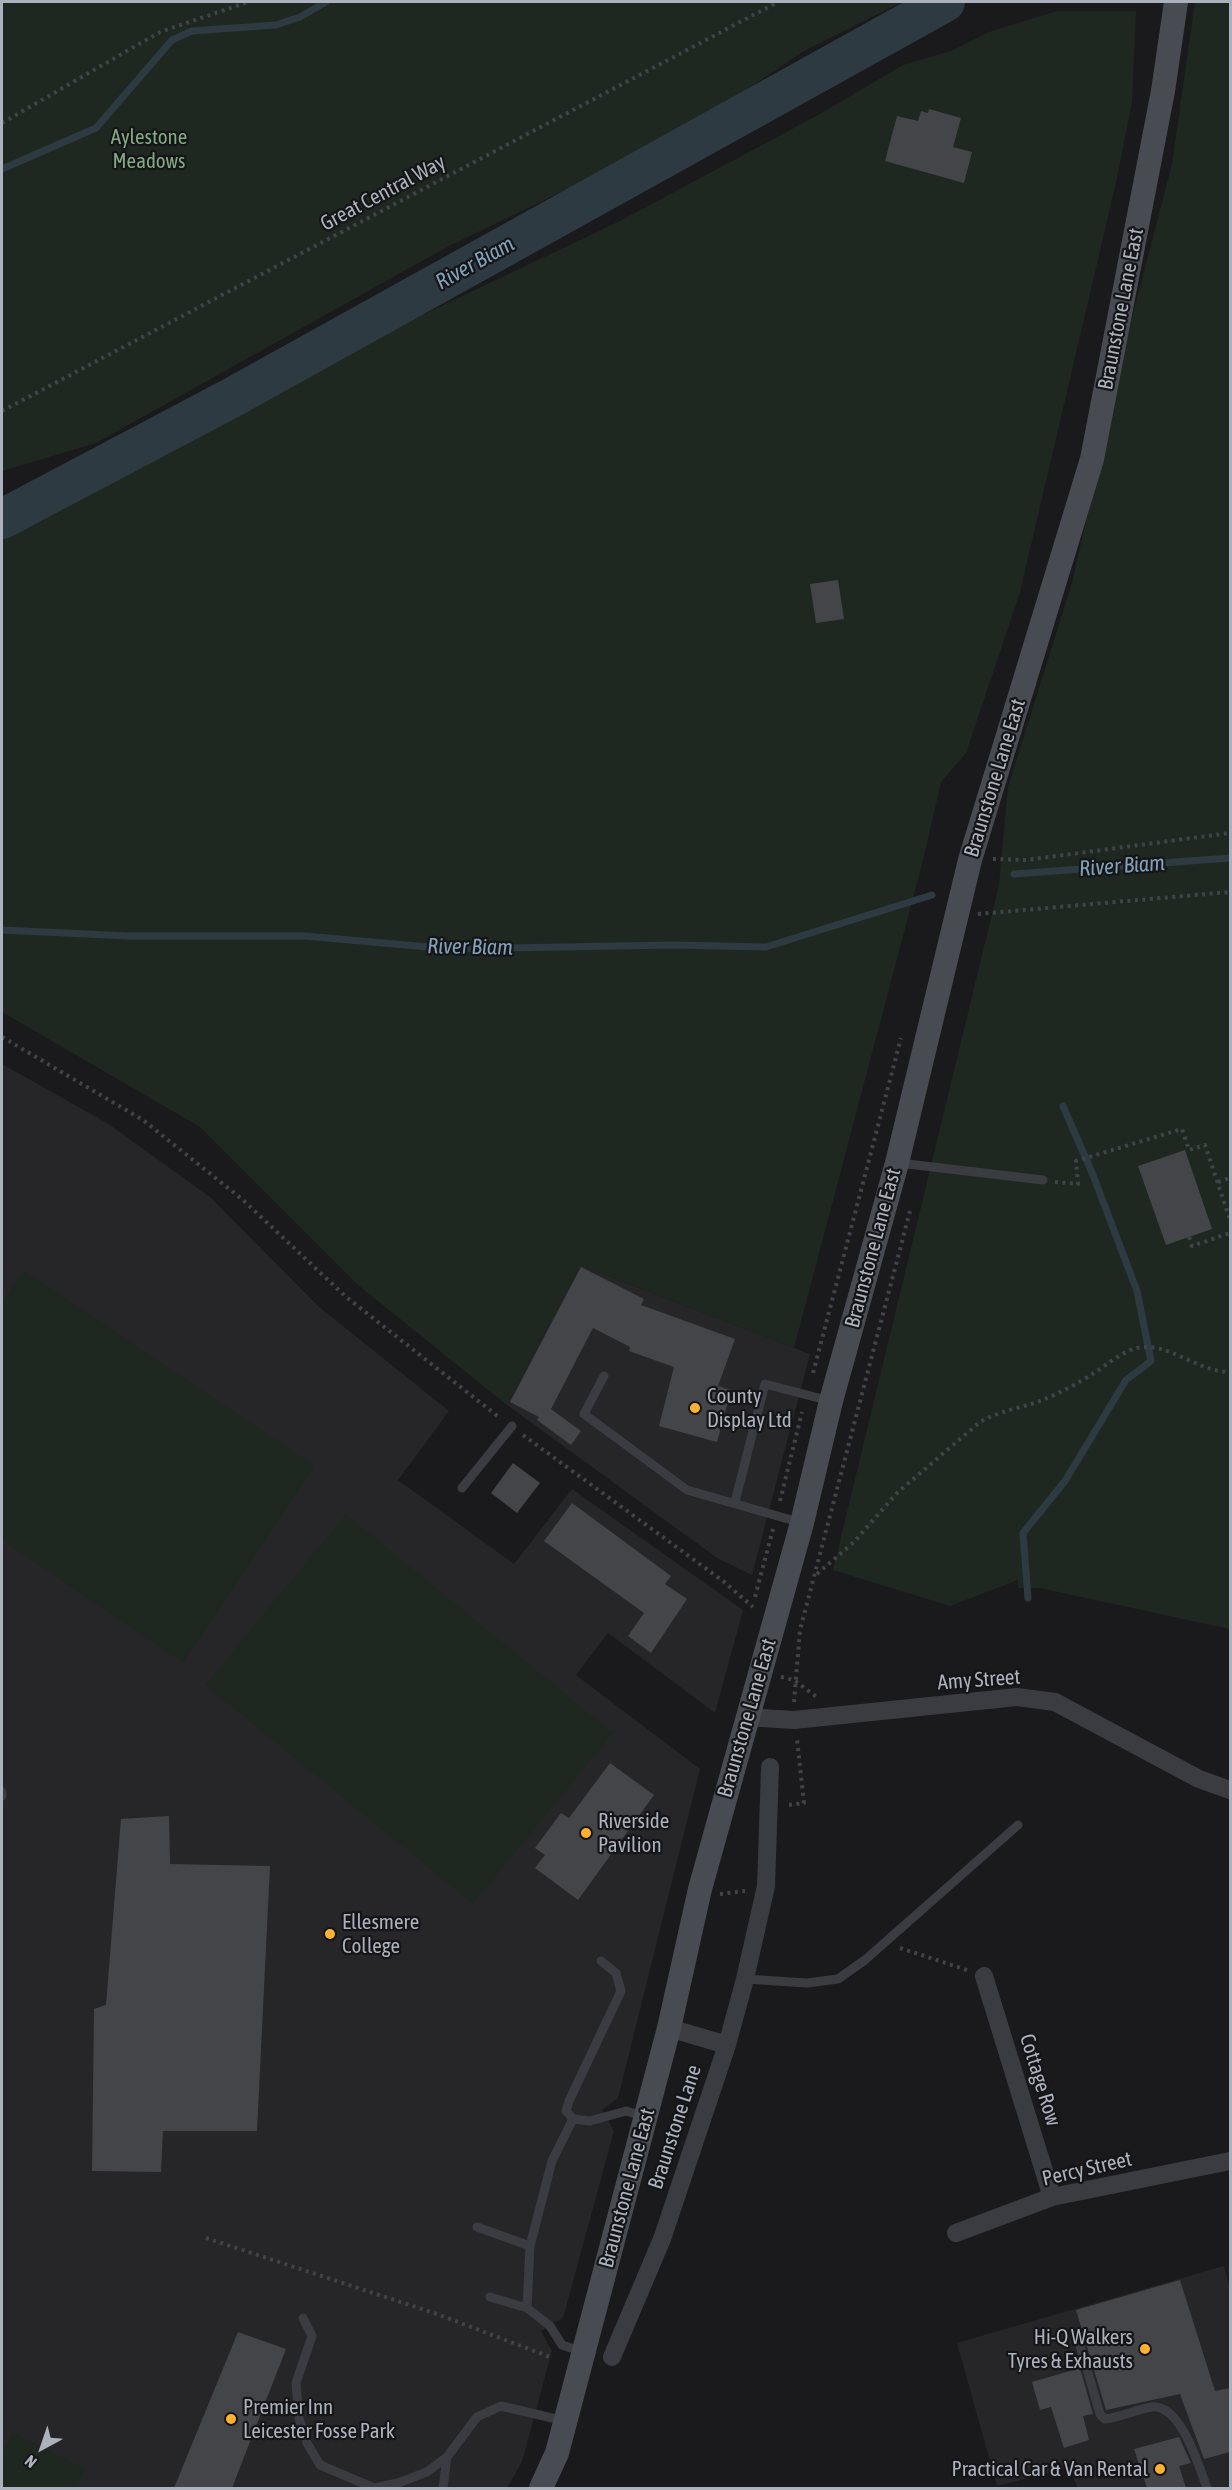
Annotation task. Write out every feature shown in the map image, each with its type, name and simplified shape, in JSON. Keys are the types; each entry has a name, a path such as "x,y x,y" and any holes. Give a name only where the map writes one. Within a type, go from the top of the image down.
{"street":[{"name":"Braunstone Lane East","path":"541,2488 556,2453 565,2421 669,2028 700,1888 802,1523 831,1401 897,1163 971,919 970,860 1092,459 1163,91 1176,2"},
{"name":"Amy Street","path":"746,1717 794,1720 1017,1697 1055,1702 1199,1779 1230,1790"},
{"name":"Braunstone Lane","path":"612,2356 662,2240 727,2045 745,1979 766,1886 770,1767"},
{"name":"Cottage Row","path":"984,1976 1052,2197"},
{"name":"Braunstone Lane","path":"669,2028 727,2045"},
{"name":"Percy Street","path":"957,2233 1052,2197 1230,2161"}],"lane":[{"path":"897,1163 1043,1180"},
{"path":"604,1376 584,1414 687,1490 802,1523"},
{"path":"735,1502 765,1384 831,1401"},
{"path":"462,1488 512,1426"},
{"path":"745,1979 807,1983 838,1979 885,1943 1018,1825"},
{"path":"600,1961 616,1973 621,1991 569,2101 567,2111 573,2119 590,2121 626,2111 646,2116"},
{"path":"527,2308 530,2246 552,2161 573,2119"},
{"path":"477,2227 530,2246"},
{"path":"490,2297 527,2308 550,2326 562,2345 583,2352"},
{"path":"303,2318 312,2336 296,2383 299,2418 307,2443 320,2465 374,2488 398,2483 427,2472 447,2457 477,2417 501,2406 565,2421"},
{"path":"1079,2342 1100,2414 1105,2419 1153,2407 1162,2408 1181,2426 1207,2488"},
{"path":"443,2488 447,2457"}],"path":[{"path":"2,123 160,32 249,2"},
{"name":"Great Central Way","path":"2,411 778,2"},
{"path":"970,860 1026,860 1230,833"},
{"path":"971,919 1230,892"},
{"path":"971,919 981,903"},
{"path":"2,1037 143,1120 243,1200 345,1296 512,1426 723,1581 753,1607"},
{"path":"1043,1180 1078,1184 1076,1161 1182,1129 1189,1150 1205,1145 1230,1220"},
{"path":"1218,1182 1230,1178"},
{"path":"770,1807 804,1803 794,1720 794,1680 800,1630 913,1200"},
{"path":"1189,1237 1192,1246 1230,1233"},
{"path":"816,1574 854,1542 897,1493 980,1422 994,1414 1044,1399 1093,1374 1116,1357 1141,1348 1155,1347 1191,1361 1230,1372"},
{"path":"759,1672 794,1680 841,1716"},
{"path":"885,1943 984,1976"},
{"path":"206,2238 437,2314 556,2360"}],"shaded area":[{"name":"Ellesmere College","path":"2,1064 107,1123 210,1197 318,1306 449,1411 398,1480 514,1564 572,1489 743,1610 715,1713 608,1633 576,1675 700,1769 618,2098 602,2110 614,2131 563,2318 541,2331 552,2351 522,2462 507,2488 2,2488"},
{"path":"580,1265 810,1354 752,1575 717,1558 507,1405"},
{"path":"1224,2266 1230,2290 1230,2488 1078,2488 1069,2468 997,2486 957,2343"}],"green space":[{"name":"Aylestone Meadows","path":"2,2 902,2 802,52 683,133 445,248 96,443 2,471"},
{"path":"1195,2 1230,2 1230,1629 1040,1588 1018,1588 1018,1580 950,1606 833,1570 999,885 1008,787 1072,583 1127,337 1172,164"},
{"path":"1057,11 1136,11 1132,102 1117,178 1020,592 966,753 941,782 922,864 794,1348 580,1265 507,1405 358,1285 200,1127 2,1012 2,527 39,507 105,486 203,425 264,397 393,329 620,221 820,114 903,65 951,51 989,32"},
{"path":"23,1270 315,1466 183,1663 2,1540 2,1302"},
{"path":"346,1514 613,1733 473,1904 205,1685"},
{"path":"12,2432 85,2469 76,2488 2,2488 2,2455"}],"building":[{"path":"929,109 961,118 953,147 972,152 964,183 885,161 897,116 918,121 921,111 928,113"},
{"path":"838,580 844,619 816,623 810,584"},
{"path":"1185,1150 1212,1229 1166,1245 1138,1166"},
{"path":"581,1267 644,1299 641,1305 735,1339 718,1386 731,1390 717,1442 659,1426 674,1367 629,1351 630,1347 593,1328 551,1409 581,1431 571,1445 537,1420 539,1417 510,1402"},
{"path":"513,1463 540,1483 517,1513 491,1493"},
{"path":"572,1503 671,1576 665,1584 687,1599 651,1653 628,1636 644,1613 544,1541"},
{"name":"Riverside Pavilion","path":"610,1763 654,1795 578,1900 535,1868 545,1855 535,1848 561,1813 569,1818"},
{"path":"169,1816 170,1864 270,1866 257,2131 163,2131 161,2172 92,2171 94,2009 106,2005 121,1819"},
{"name":"Hi-Q Walkers Tyres & Exhausts","path":"1180,2280 1215,2391 1230,2388 1230,2452 1204,2459 1180,2394 1106,2410 1076,2310"},
{"name":"Premier Inn Leicester Fosse Park","path":"238,2332 286,2349 232,2488 174,2488"},
{"path":"1080,2368 1093,2414 1083,2416 1089,2440 1064,2448 1051,2407 1040,2410 1032,2382"},
{"name":"Practical Car & Van Rental","path":"1179,2437 1191,2463 1179,2466 1186,2488 1147,2488 1134,2449"}],"waterway":[{"path":"2,169 96,128 172,40 192,31 276,25 300,17 326,2"},
{"name":"River Biam","path":"2,519 233,397 945,2"},
{"name":"River Biam","path":"1014,874 1230,858"},
{"name":"River Biam","path":"2,930 128,936 305,936 450,949 673,945 766,947 932,895"},
{"path":"1028,1598 1023,1533 1065,1481 1126,1380 1151,1361 1137,1291 1093,1175 1063,1106"}],"place":[{"name":"County Display Ltd","path":"695,1408"},
{"name":"Riverside Pavilion","path":"586,1833"},
{"name":"Ellesmere College","path":"330,1934"},
{"name":"Hi-Q Walkers Tyres & Exhausts","path":"1145,2349"},
{"name":"Premier Inn Leicester Fosse Park","path":"231,2419"},
{"name":"Practical Car & Van Rental","path":"1160,2469"}]}
